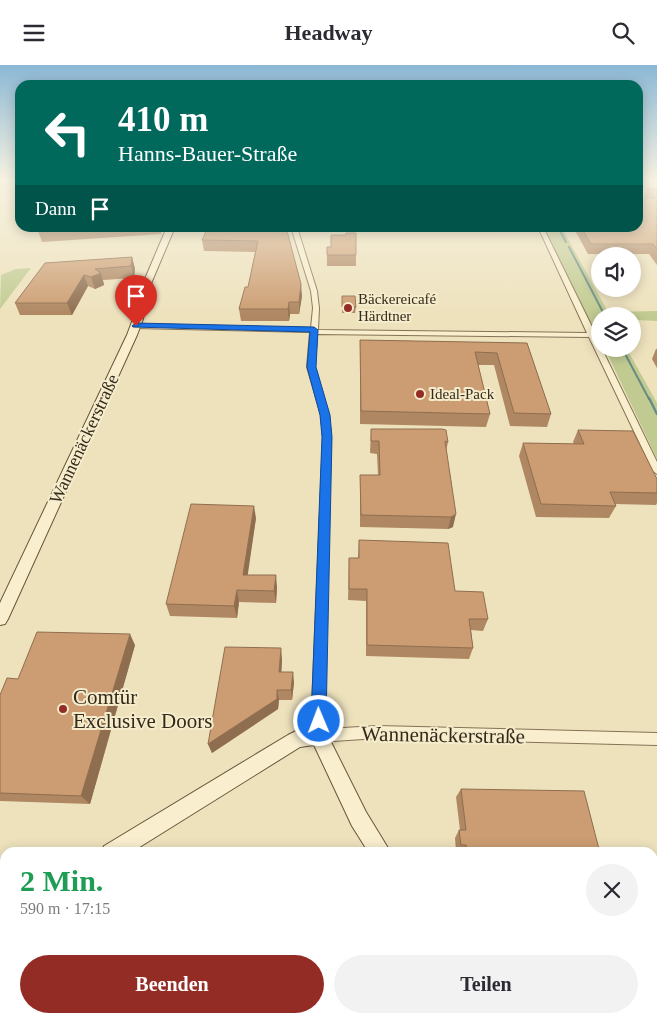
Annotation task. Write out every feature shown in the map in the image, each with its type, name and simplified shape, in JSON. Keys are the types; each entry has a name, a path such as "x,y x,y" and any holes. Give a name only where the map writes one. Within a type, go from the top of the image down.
{"street":[{"name":"Wannenäckerstraße","path":"0,619 136,326 143,293 169,232"},
{"path":"296,232 314,291 316,306 311,367 325,415 327,437 318,706 319,736 359,819 377,847"},
{"path":"542,232 591,331"},
{"path":"136,326 591,335"},
{"path":"603,357 657,471"},
{"name":"Wannenäckerstraße","path":"121,847 302,737 378,732 657,739"}],"green space":[{"path":"545,232 564,232 591,281 591,297 600,297 605,307 591,307 591,323 556,255 552,243"},
{"path":"31,268 0,309 1,275 16,269"},
{"path":"641,311 657,311 657,321 641,320"},
{"path":"609,357 631,357 657,403 657,459"}],"building":[{"path":"643,226 657,226 657,249 653,244 591,244 584,232 643,232"},
{"path":"206,232 287,232 301,284 299,302 289,302 288,309 239,309 245,287 248,287 258,241 202,240"},
{"path":"346,233 356,233 356,255 327,255 327,247 331,247 331,235 346,235"},
{"path":"132,257 131,266 95,269 101,273 91,277 84,275 67,303 15,303 45,263"},
{"path":"342,296 355,296 356,307 342,307"},
{"name":"Ideal-Pack","path":"360,340 527,343 551,414 514,413 497,353 475,352 490,414 361,411"},
{"name":"Ideal-Pack","path":"371,429 446,430 448,442 445,441 456,514 451,517 361,515 360,475 380,475 379,441 371,441"},
{"path":"578,430 633,431 657,479 657,493 610,492 616,506 541,504 523,443 584,444"},
{"path":"191,504 254,506 243,575 276,575 274,591 237,590 234,606 166,604"},
{"path":"359,540 448,543 455,591 483,592 488,619 469,619 473,648 367,645 367,589 349,589 349,558 359,558"},
{"name":"Comtür Exclusive Doors","path":"37,632 130,634 81,796 0,793 0,695 7,678 18,679"},
{"path":"225,647 281,648 279,672 293,672 291,690 277,690 277,699 208,744"},
{"path":"461,789 584,791 598,847 466,847 466,845 461,845 459,830 466,830"}],"waterway":[{"path":"561,232 566,242"},
{"path":"569,247 600,307"},
{"path":"627,357 649,399"},
{"path":"649,398 657,414"}],"place":[{"name":"Bäckereicafé Härdtner","path":"348,308"},
{"name":"Ideal-Pack","path":"420,394"},
{"name":"Comtür Exclusive Doors","path":"63,709"}],"route":[{"path":"136,326 314,330 311,367 325,415 327,437 319,721"}]}
